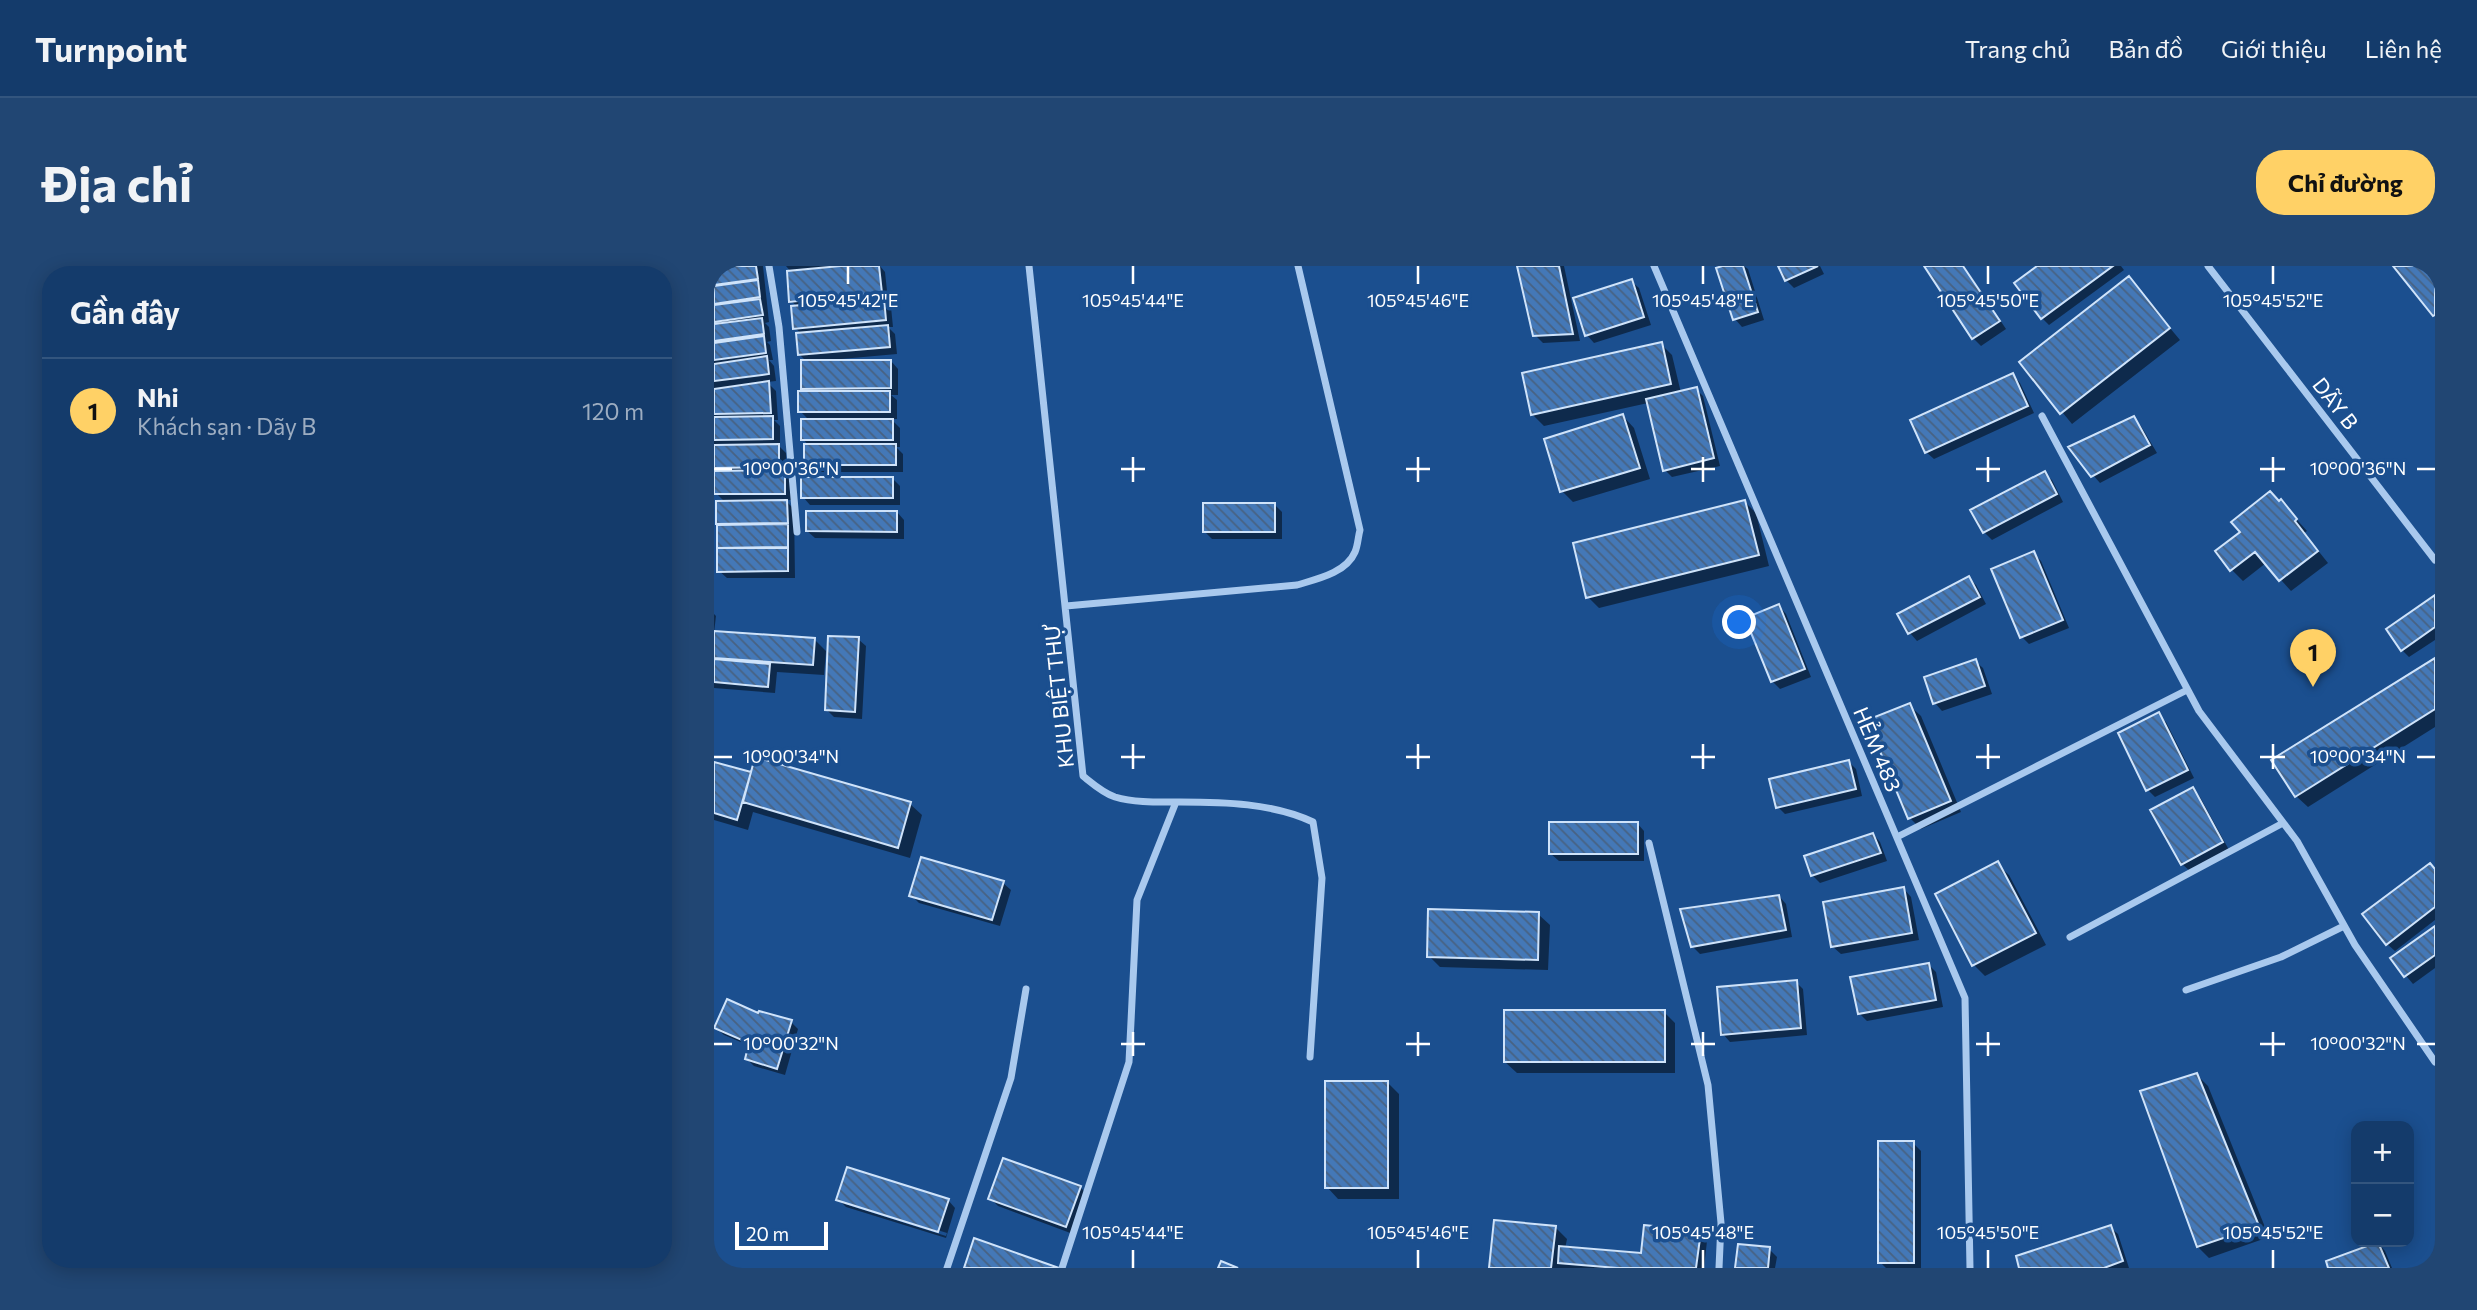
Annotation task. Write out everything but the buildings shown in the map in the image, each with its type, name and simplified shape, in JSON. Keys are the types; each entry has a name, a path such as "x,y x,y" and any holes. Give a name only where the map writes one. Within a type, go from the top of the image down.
{"street":[{"path":"769,266 779,327 797,532"},
{"name":"KHU BIỆT THỰ","path":"1029,266 1083,776 1115,797 1267,809 1294,813 1313,822 1322,877 1310,1057"},
{"path":"1066,606 1297,585 1326,576 1354,554 1360,530 1298,266"},
{"name":"HẺM 483","path":"1654,266 1965,998 1970,1268"},
{"name":"DÃY B","path":"2208,266 2435,560"},
{"path":"2042,416 2199,711 2297,841 2355,945 2435,1062"},
{"path":"1896,837 2187,690"},
{"path":"1062,1268 1129,1062 1137,900 1176,802"},
{"path":"2070,937 2283,823"},
{"path":"1649,843 1708,1084 1721,1223 1718,1268"},
{"path":"2186,990 2281,957 2344,926"},
{"path":"947,1268 1011,1078 1026,989"}],"place":[{"name":"Nhi","path":"2313,687"}]}
